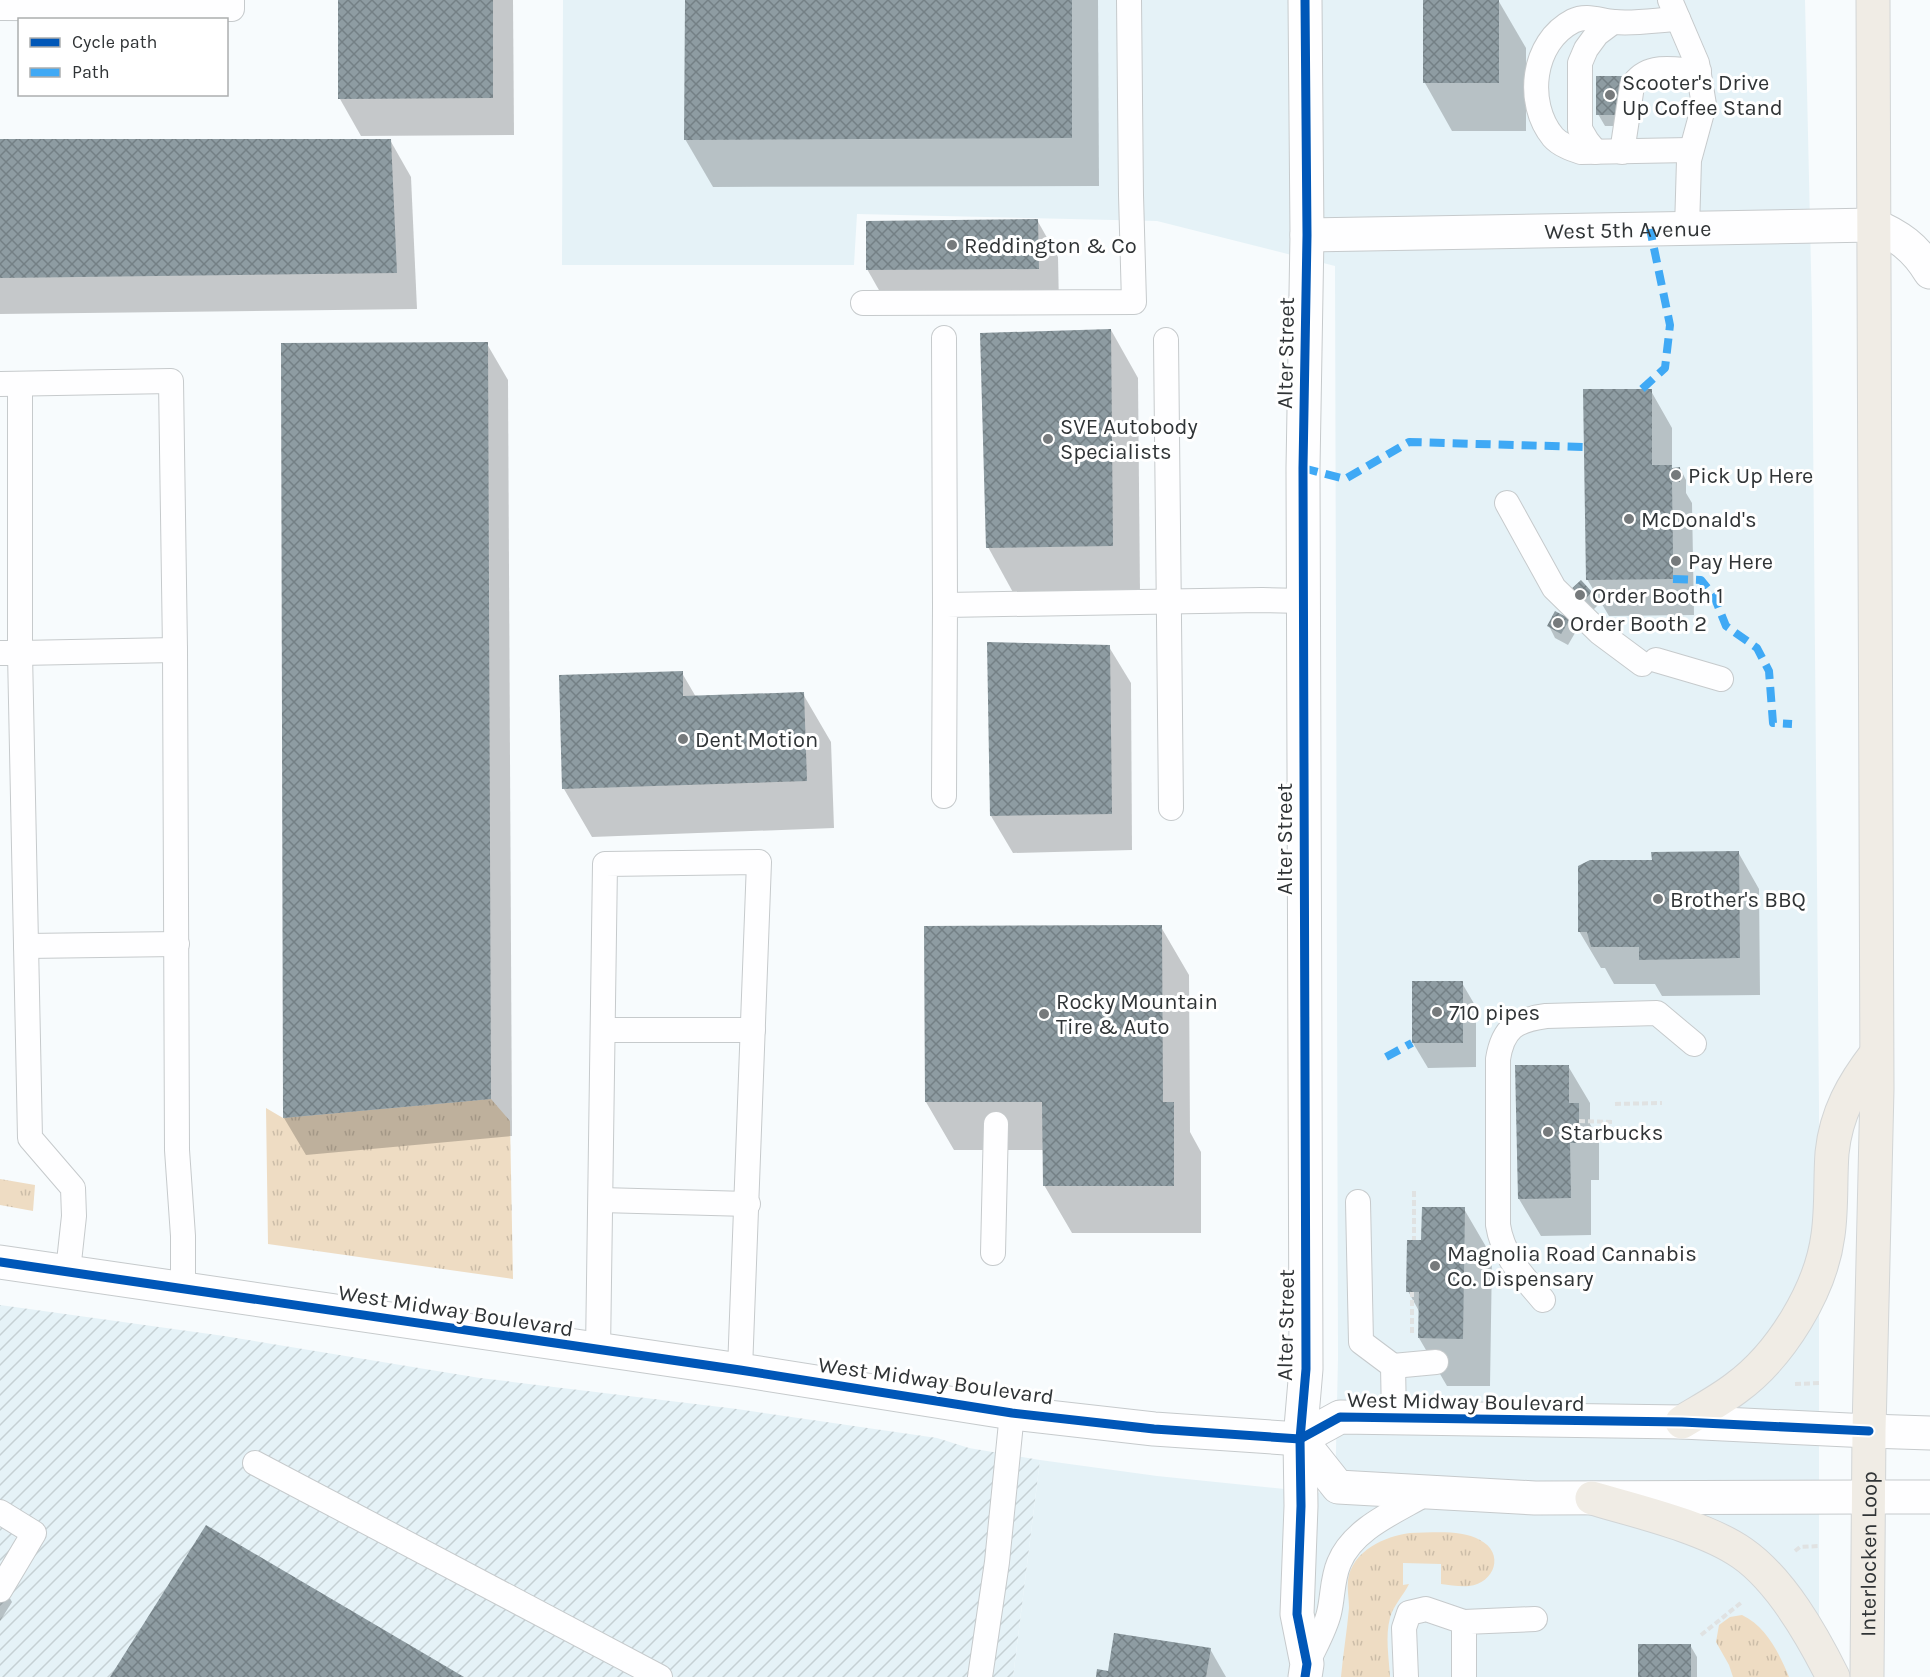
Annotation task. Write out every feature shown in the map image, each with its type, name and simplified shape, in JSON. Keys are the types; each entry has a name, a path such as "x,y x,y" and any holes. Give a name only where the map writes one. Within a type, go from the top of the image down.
{"main road":[{"name":"Interlocken Loop","path":"1867,1677 1876,1054 1873,0"},
{"path":"1682,1422 1736,1389 1759,1368 1784,1339 1803,1305 1816,1279 1828,1236 1833,1150 1840,1114 1856,1080 1876,1054"},
{"path":"1592,1498 1709,1536 1742,1553 1769,1578 1791,1605 1833,1677"}],"street":[{"name":"Alter Street","path":"1305,0 1307,235 1303,601 1306,1369 1299,1439 1301,1506 1298,1614 1306,1670"},
{"name":"West 5th Avenue","path":"1307,235 1873,225 1892,233 1912,248 1930,272"},
{"name":"West Midway Boulevard","path":"0,1262 1012,1413 1165,1430 1299,1439 1340,1417 1682,1422 1930,1433"},
{"path":"1299,1439 1338,1487 1535,1498 1930,1497"}],"lane":[{"path":"0,8 232,9 232,0"},
{"path":"863,303 1134,302 1129,0"},
{"path":"1687,229 1690,150 1704,105 1698,63 1674,9 1613,22 1592,18 1574,20 1547,45 1536,82 1538,103 1544,123 1555,139 1581,152 1690,150"},
{"path":"1596,152 1580,129 1580,63 1586,49 1597,34 1613,22"},
{"path":"1622,152 1632,86 1637,78 1648,70 1698,72"},
{"path":"944,338 944,796"},
{"path":"1167,340 1171,808"},
{"path":"68,1271 74,1216 73,1188 30,1138 26,946 10,653 10,384 171,381 175,650 177,1150 183,1236 183,1288"},
{"path":"1507,503 1554,588 1599,632 1649,662 1721,679"},
{"path":"945,605 1303,601"},
{"path":"10,653 175,650"},
{"path":"598,1351 605,864 759,862 740,1371"},
{"path":"26,946 177,944"},
{"path":"1543,1300 1515,1268 1506,1254 1499,1233 1498,1059 1501,1042 1516,1024 1529,1018 1657,1013 1694,1044"},
{"path":"603,1030 753,1030"},
{"path":"993,1253 996,1124"},
{"path":"601,1200 748,1204"},
{"path":"1358,1202 1361,1342 1392,1366 1436,1362"},
{"path":"1392,1366 1394,1418"},
{"path":"980,1677 997,1562 1012,1413"},
{"path":"255,1463 660,1677"},
{"path":"1306,1670 1329,1615 1334,1578 1339,1562 1348,1548 1370,1527 1427,1493"},
{"path":"0,1512 34,1533 0,1590"},
{"path":"1406,1677 1404,1628 1409,1613 1426,1609 1464,1622 1535,1620"},
{"path":"1464,1622 1464,1677"}],"path":[{"path":"1615,1104 1662,1103"},
{"path":"1579,1122 1615,1122"},
{"path":"1414,1191 1414,1240"},
{"path":"1412,1292 1412,1329"},
{"path":"1796,1385 1820,1383"},
{"path":"1800,1547 1819,1546"},
{"path":"1701,1635 1747,1598"}],"shaded area":[{"path":"563,0 1805,0 1812,312 1819,1107 1819,1677 1013,1677 1040,1460 1157,1476 1335,1494 1338,1358 1335,266 1157,221 857,214 854,265 562,265"},
{"path":"0,1305 224,1336 480,1378 737,1409 937,1438 969,1448 1040,1460 1013,1677 0,1677"}],"green space":[{"path":"491,1099 510,1121 513,1279 268,1244 266,1108 283,1118"},
{"path":"0,1179 35,1185 33,1211 0,1205"},
{"path":"1446,1532 1464,1534 1480,1540 1492,1552 1494,1567 1490,1574 1478,1584 1462,1586 1441,1584 1441,1564 1403,1563 1403,1585 1409,1584 1390,1618 1388,1647 1390,1677 1341,1677 1349,1608 1348,1580 1351,1570 1356,1561 1371,1547 1390,1538 1410,1533"},
{"path":"1742,1615 1765,1633 1789,1677 1733,1677 1716,1642 1719,1625 1730,1617"}],"building":[{"path":"338,0 493,0 493,98 338,99"},
{"path":"685,0 1072,0 1072,138 684,140"},
{"path":"1423,0 1499,0 1499,83 1423,83"},
{"name":"Scooter's Drive Up Coffee Stand","path":"1596,76 1624,76 1624,115 1596,115"},
{"path":"0,139 391,139 397,273 0,278"},
{"name":"Reddington & Co","path":"1038,219 1039,269 866,270 866,221"},
{"name":"SVE Autobody Specialists","path":"1111,329 1113,546 986,548 980,333"},
{"path":"488,342 491,1099 283,1118 281,343"},
{"name":"McDonald's","path":"1583,389 1652,389 1652,465 1680,467 1680,482 1672,482 1673,555 1680,555 1680,567 1673,567 1673,579 1586,580"},
{"name":"Order Booth 1","path":"1581,580 1592,592 1580,604 1568,592"},
{"name":"Order Booth 2","path":"1555,611 1570,619 1561,634 1547,626"},
{"path":"987,642 1110,645 1112,814 990,816"},
{"name":"Dent Motion","path":"683,671 683,696 804,692 807,781 562,789 559,675"},
{"name":"Brother's BBQ","path":"1739,851 1740,958 1639,960 1639,947 1591,947 1587,932 1578,932 1578,866 1590,860 1652,860 1651,852"},
{"name":"Rocky Mountain Tire & Auto","path":"1162,925 1163,1102 1174,1102 1174,1186 1043,1186 1042,1102 925,1102 924,926"},
{"name":"710 pipes","path":"1412,981 1463,981 1463,1043 1412,1043"},
{"name":"Starbucks","path":"1515,1065 1569,1065 1569,1103 1579,1103 1579,1143 1570,1143 1571,1198 1518,1199"},
{"name":"Magnolia Road Cannabis Co. Dispensary","path":"1422,1207 1465,1207 1463,1339 1418,1338 1419,1292 1406,1292 1407,1240 1421,1240"},
{"path":"206,1525 464,1677 110,1677"},
{"path":"1114,1633 1211,1648 1206,1677 1096,1677 1097,1669 1108,1671"},
{"path":"1638,1644 1691,1644 1691,1677 1638,1677"}],"marked path":[{"path":"1642,389 1665,368 1670,325 1650,229"},
{"path":"1303,468 1345,479 1409,442 1585,447"},
{"path":"1673,579 1701,580 1714,596 1726,626 1757,648 1769,671 1773,723 1792,724"},
{"path":"1386,1057 1412,1043"}],"cycle path":[{"path":"1305,0 1307,235 1303,468 1306,1369 1300,1439 1301,1506 1297,1614 1307,1664 1305,1677"},
{"path":"0,1262 740,1370 1012,1413 1154,1429 1300,1439 1340,1417 1682,1422 1869,1431"}],"place":[{"name":"Scooter's Drive Up Coffee Stand","path":"1610,95"},
{"name":"Reddington & Co","path":"952,245"},
{"name":"SVE Autobody Specialists","path":"1048,439"},
{"name":"Pick Up Here","path":"1676,475"},
{"name":"McDonald's","path":"1629,519"},
{"name":"Pay Here","path":"1676,561"},
{"name":"Order Booth 1","path":"1580,595"},
{"name":"Order Booth 2","path":"1558,623"},
{"name":"Dent Motion","path":"683,739"},
{"name":"Brother's BBQ","path":"1658,899"},
{"name":"710 pipes","path":"1437,1012"},
{"name":"Rocky Mountain Tire & Auto","path":"1044,1014"},
{"name":"Starbucks","path":"1548,1132"},
{"name":"Magnolia Road Cannabis Co. Dispensary","path":"1435,1266"}]}
